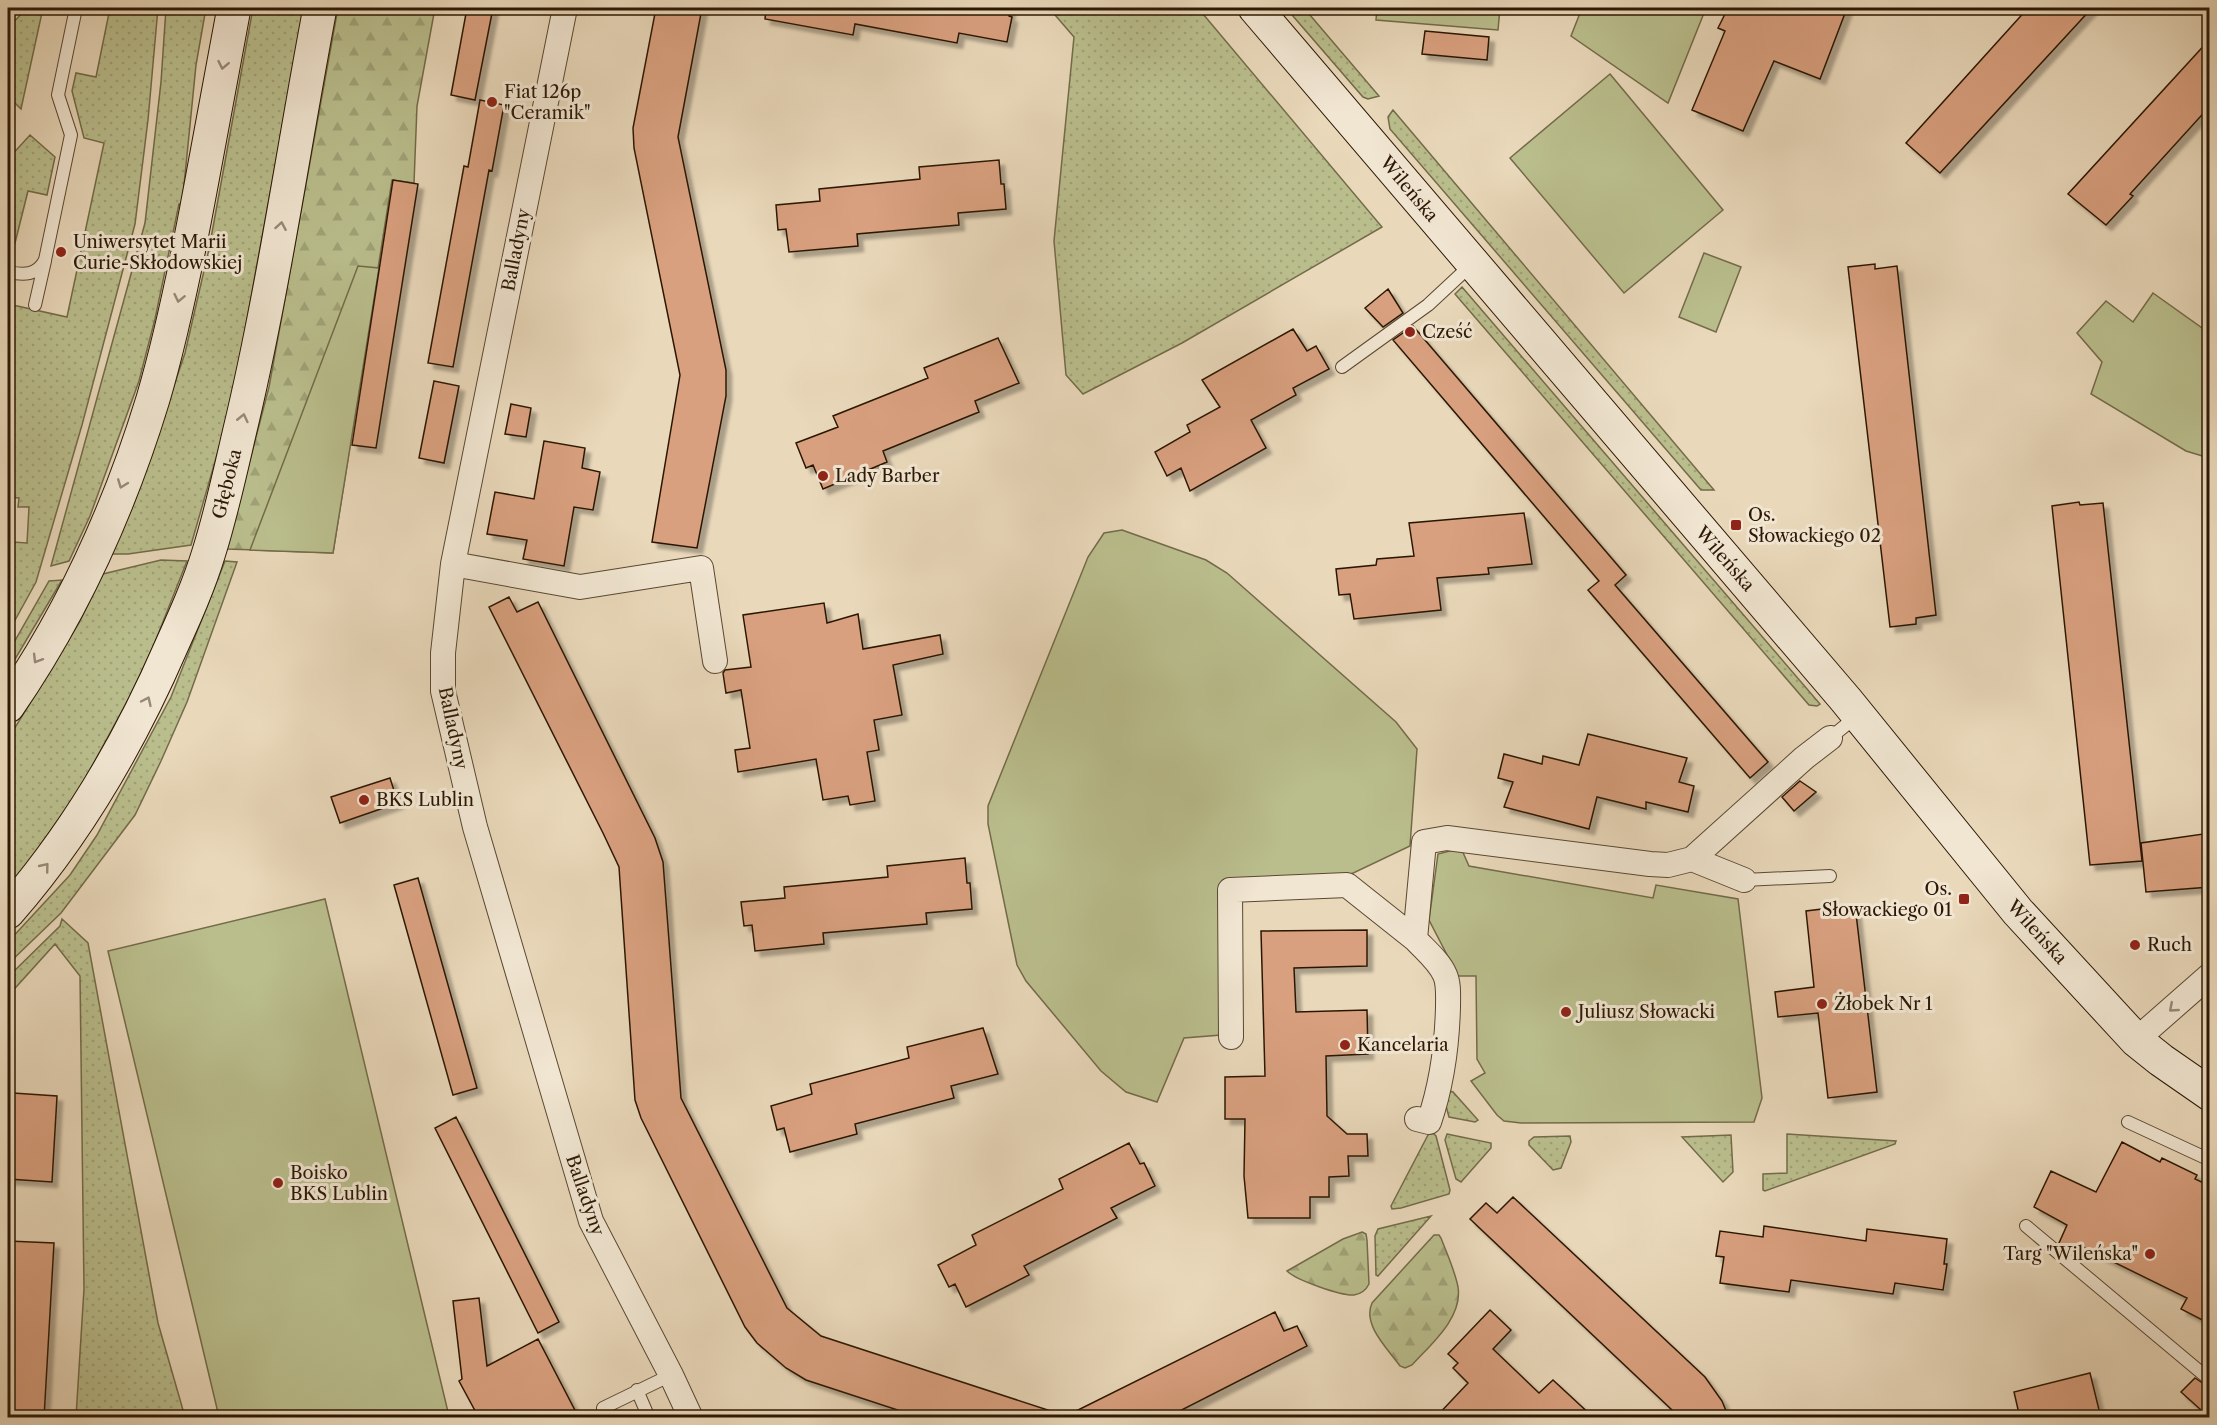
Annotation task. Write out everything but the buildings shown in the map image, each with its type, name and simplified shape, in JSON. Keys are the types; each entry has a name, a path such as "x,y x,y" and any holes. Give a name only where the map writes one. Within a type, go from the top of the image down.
{"street":[{"path":"8,706 59,623 88,567 128,470 152,400 179,294 234,8"},
{"name":"Głęboka","path":"8,912 59,850 114,764 159,676 209,552 260,343 320,8"},
{"name":"Balladyny","path":"565,8 453,564 443,653 443,691 475,827 591,1221 691,1418"},
{"name":"Wileńska","path":"1255,8 1858,715 2018,912 2136,1040 2210,1094"},
{"path":"453,564 580,587 700,568 714,661"},
{"path":"1415,939 1424,842 1447,838 1650,864 1668,865 1692,859 1804,758 1830,738"},
{"path":"1692,859 1744,880"},
{"path":"1230,1037 1230,890 1347,885 1415,939 1439,964 1447,980 1447,1036 1437,1100 1429,1122 1417,1119"},
{"path":"2136,1040 2210,975"}],"lane":[{"path":"36,305 71,135 58,94 76,8"},
{"path":"8,272 26,274 33,272 42,267 45,260"},
{"path":"1342,367 1428,305 1472,264"},
{"path":"1830,738 1858,715"},
{"path":"1744,880 1830,876"},
{"path":"2128,1122 2210,1160"},
{"path":"2026,1226 2210,1380"},
{"path":"603,1408 671,1375"},
{"path":"637,1390 649,1418"}],"green space":[{"path":"27,8 43,8 21,109 8,96 8,28"},
{"path":"110,8 158,8 148,120 135,224 82,425 36,582 8,633 8,551 13,551 13,542 27,543 29,507 18,507 19,498 8,497 8,304 67,317 104,143 84,138 72,91 76,73 96,77"},
{"path":"166,8 206,8 196,65 182,205 179,204 155,319 139,381 90,516 69,561 51,566 145,223 161,82"},
{"path":"253,8 304,8 231,406 191,545 128,554 112,554 136,498 185,353 209,249"},
{"path":"338,8 435,8 417,106 414,183 392,180 333,553 227,549 269,387"},
{"path":"1049,8 1198,8 1382,227 1182,343 1083,394 1066,375 1054,241 1074,37"},
{"path":"1286,8 1304,8 1379,96 1368,99 1363,97"},
{"path":"1377,8 1500,8 1498,30 1376,20"},
{"path":"1582,8 1706,8 1668,103 1571,36"},
{"path":"1610,74 1723,210 1624,293 1510,158"},
{"path":"1393,110 1714,490 1701,490 1390,129 1388,117"},
{"path":"30,135 55,157 47,195 28,191 15,243 8,241 8,159"},
{"path":"1704,253 1741,267 1716,332 1679,317"},
{"path":"358,266 379,268 333,553 250,550"},
{"path":"1462,287 1820,704 1809,705 1455,294"},
{"path":"2153,293 2209,333 2209,458 2186,451 2091,394 2102,362 2077,333 2106,301 2133,322"},
{"path":"1122,530 1206,560 1227,573 1396,722 1417,749 1410,846 1347,876 1223,880 1221,1035 1184,1038 1157,1102 1126,1092 1101,1071 1026,981 1017,965 988,824 988,806 1088,557 1104,533"},
{"path":"161,560 187,561 153,647 129,698 78,792 8,888 8,739 79,623 103,574"},
{"path":"225,561 237,562 187,702 135,815 61,913 8,964 8,942 70,875 97,835 171,697"},
{"path":"62,580 8,671 8,653 49,581"},
{"path":"1461,848 1469,866 1653,898 1656,885 1738,899 1762,1098 1754,1122 1521,1123 1504,1121 1497,1115 1471,1081 1485,1073 1477,1059 1476,976 1458,976 1429,920 1438,854"},
{"name":"Boisko BKS Lublin","path":"325,899 449,1416 219,1417 108,951"},
{"path":"62,919 88,943 158,1323 185,1417 76,1417 84,1289 80,976 55,944 8,996 8,977 60,926"},
{"path":"1450,1091 1478,1120 1475,1122 1449,1117 1446,1106"},
{"path":"1432,1132 1436,1136 1450,1190 1449,1194 1392,1209 1391,1206 1428,1135"},
{"path":"1447,1134 1491,1143 1491,1148 1461,1182 1456,1179 1445,1140"},
{"path":"1787,1134 1896,1141 1895,1144 1765,1191 1763,1190 1763,1174 1787,1173"},
{"path":"1731,1135 1733,1172 1723,1182 1682,1137"},
{"path":"1570,1136 1571,1142 1561,1168 1553,1170 1529,1145 1529,1141 1534,1137"},
{"path":"1431,1216 1378,1276 1376,1275 1375,1236 1378,1229"},
{"path":"1362,1232 1366,1234 1367,1240 1369,1284 1361,1293 1348,1295 1329,1290 1299,1279 1287,1271 1343,1239"},
{"path":"1434,1235 1439,1235 1441,1238 1451,1262 1458,1287 1458,1298 1444,1330 1412,1365 1405,1368 1400,1366 1373,1328 1370,1311 1372,1303"}],"place":[{"name":"Fiat 126p \"Ceramik\"","path":"492,102"},
{"name":"Uniwersytet Marii Curie-Skłodowskiej","path":"61,252"},
{"name":"Cześć","path":"1410,332"},
{"name":"Lady Barber","path":"823,476"},
{"name":"Os. Słowackiego 02","path":"1736,525"},
{"name":"BKS Lublin","path":"364,800"},
{"name":"Os. Słowackiego 01","path":"1964,899"},
{"name":"Ruch","path":"2135,945"},
{"name":"Żłobek Nr 1","path":"1822,1004"},
{"name":"Juliusz Słowacki","path":"1566,1012"},
{"name":"Kancelaria","path":"1345,1045"},
{"name":"Boisko BKS Lublin","path":"278,1183"},
{"name":"Targ \"Wileńska\"","path":"2150,1254"}]}
